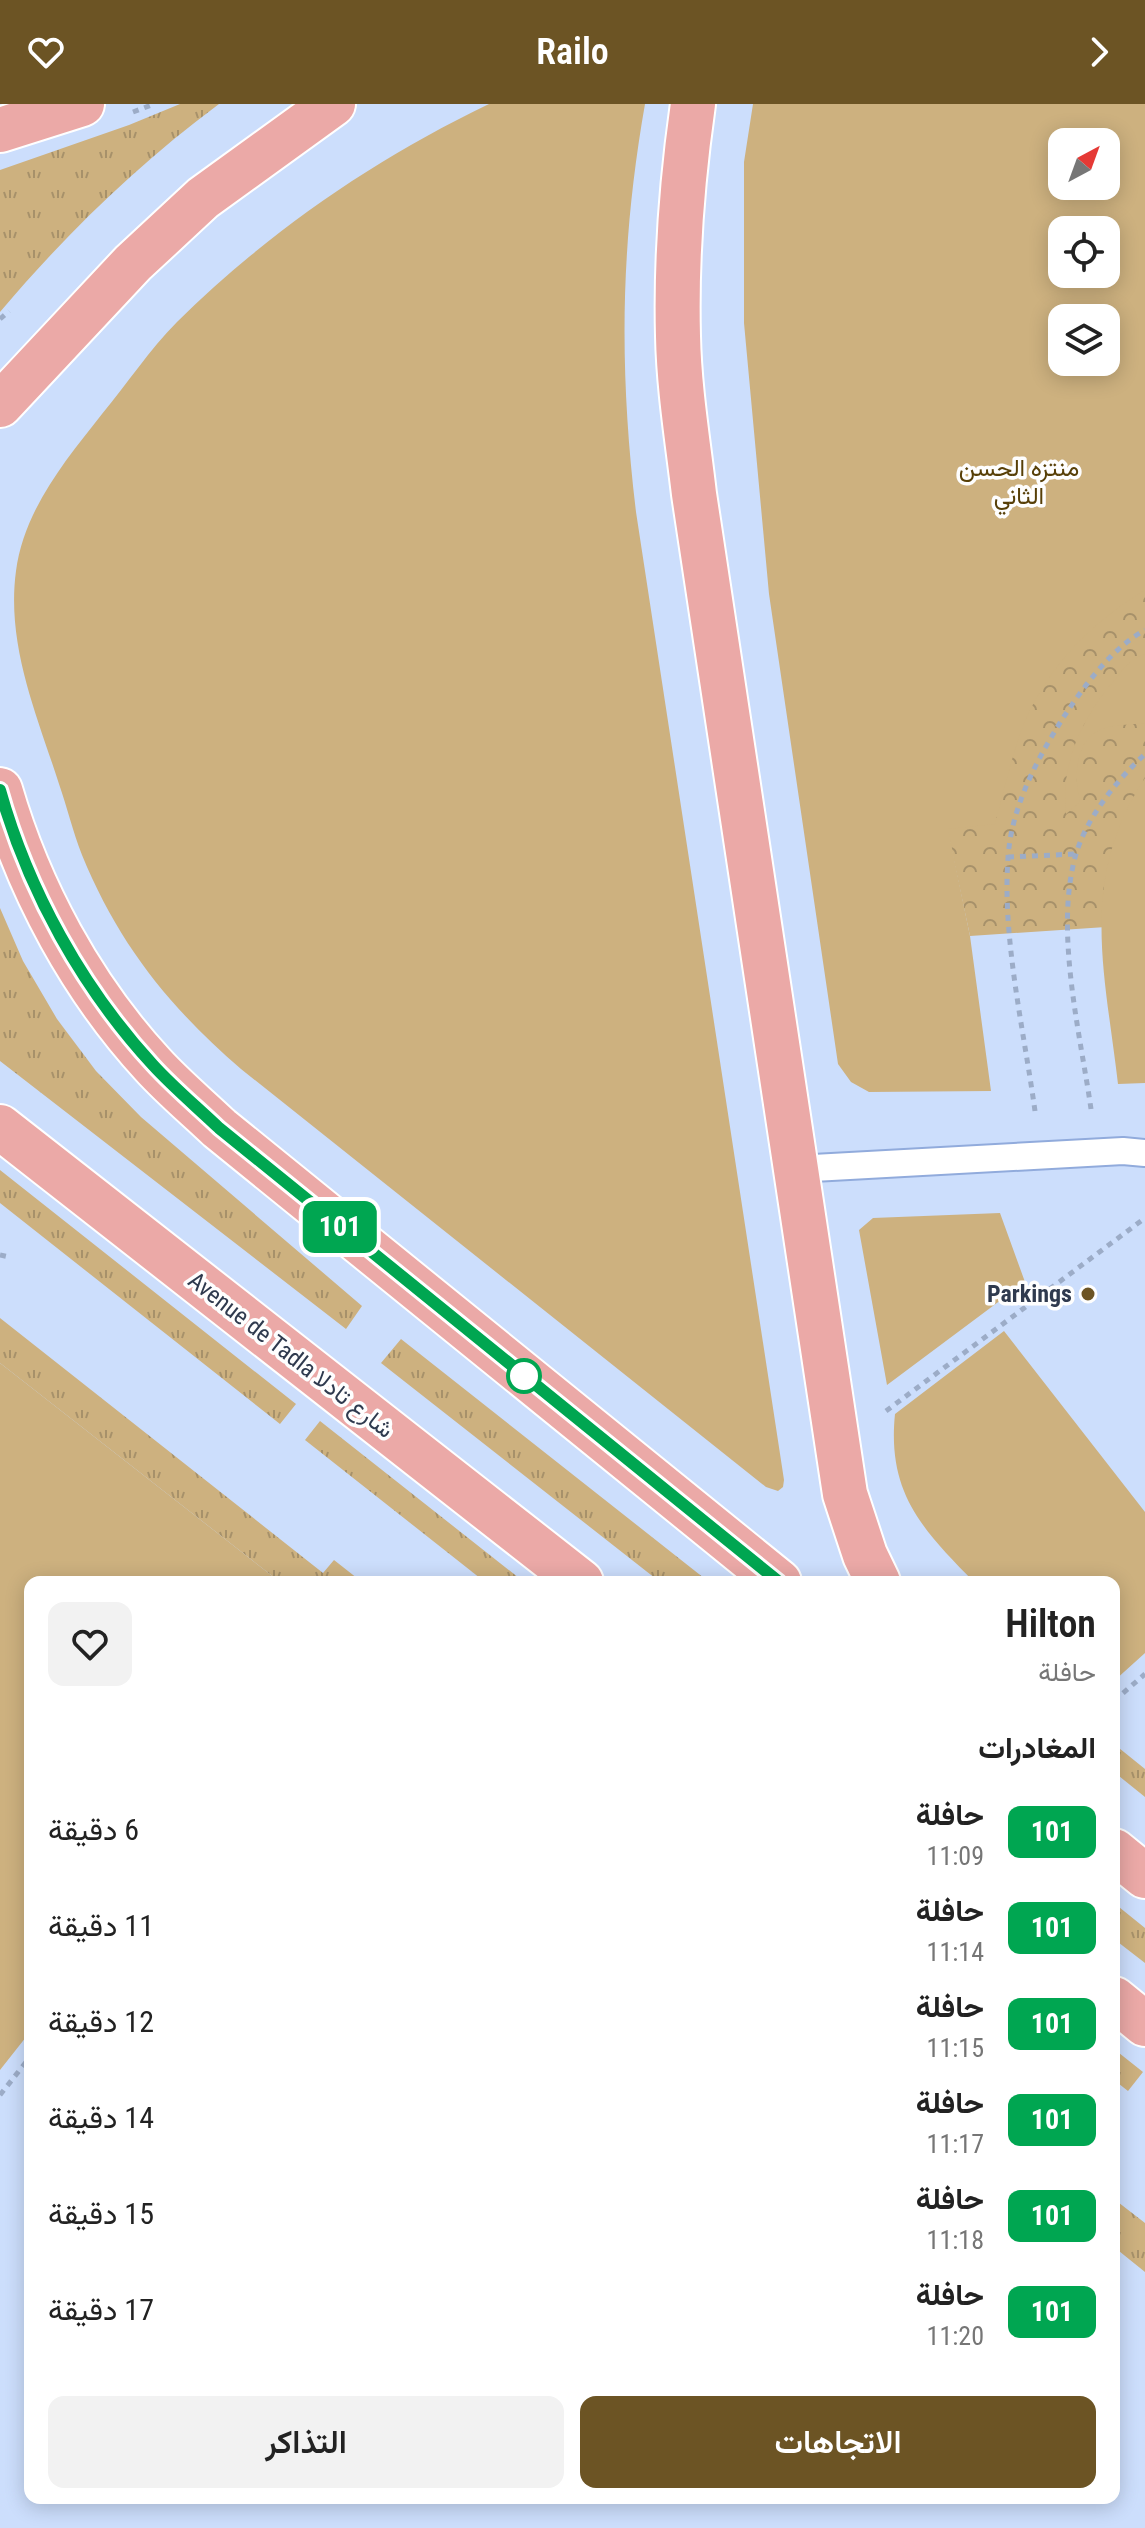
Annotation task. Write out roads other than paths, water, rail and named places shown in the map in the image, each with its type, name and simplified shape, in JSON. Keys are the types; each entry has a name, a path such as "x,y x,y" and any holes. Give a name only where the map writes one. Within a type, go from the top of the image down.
{"main road":[{"path":"0,130 82,104"},
{"path":"0,405 133,263 203,198 333,104"},
{"path":"693,104 685,156 679,244 677,338 685,418 845,1494 875,1576"},
{"path":"0,790 11,829 48,913 95,992 153,1065 219,1128 772,1576"},
{"name":"Avenue de Tadla شارع تادلا","path":"0,1127 573,1576"},
{"path":"1120,1856 1145,1876"},
{"path":"1120,2004 1145,2024"}],"lane":[{"path":"795,1169 1145,1153"}],"place":[{"name":"Parkings","path":"1088,1294"}],"park label":[{"name":"منتزه الحسن الثاني","path":"1019,482"}]}
